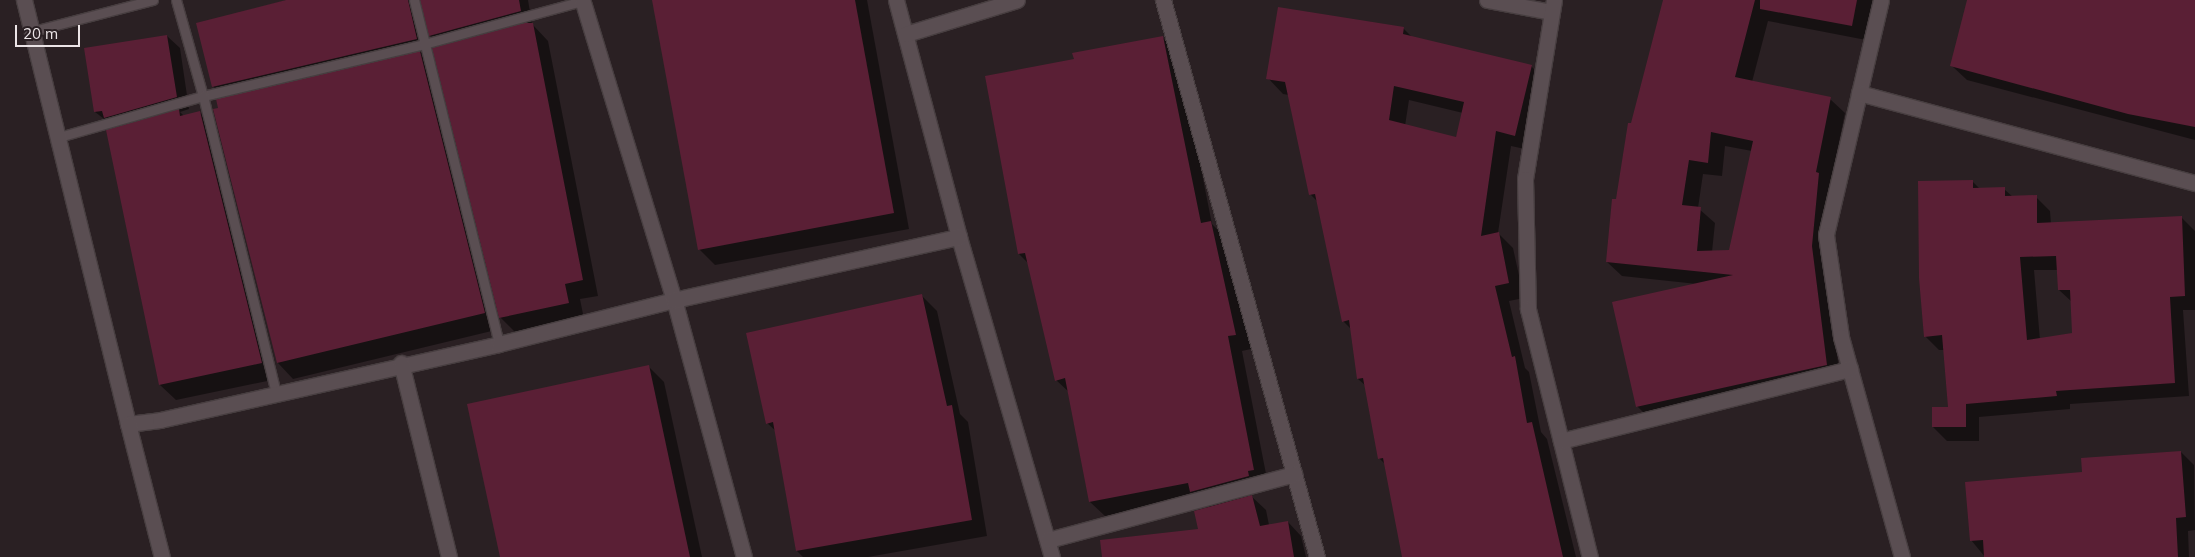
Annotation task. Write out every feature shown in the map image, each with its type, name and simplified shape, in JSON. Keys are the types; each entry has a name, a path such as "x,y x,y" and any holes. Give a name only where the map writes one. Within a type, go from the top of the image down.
{"street":[{"path":"24,0 162,557"},
{"path":"582,0 674,300 744,557"},
{"path":"896,0 959,237 1052,557"},
{"path":"906,34 1017,0"},
{"path":"1164,0 1317,557"},
{"path":"1487,0 1552,6 1525,179 1528,309 1590,557"},
{"path":"1881,0 1826,235 1841,337 1902,557"},
{"path":"1859,93 2195,183"},
{"path":"128,424 160,420 401,363 499,344 674,300 959,237"},
{"path":"401,363 449,557"},
{"path":"1561,441 1850,369"},
{"path":"1048,540 1294,474"}],"lane":[{"path":"33,31 153,0"},
{"path":"176,0 203,96 276,393"},
{"path":"414,0 499,344"},
{"path":"59,137 203,96 424,44 582,0"}],"building":[{"path":"286,0 408,0 417,39 212,87 196,23"},
{"path":"420,0 519,0 521,11 429,36"},
{"path":"652,0 855,0 894,213 698,250"},
{"path":"1663,0 1755,0 1735,77 1831,97 1816,172 1819,173 1812,246 1827,365 1636,407 1612,302 1733,275 1606,262 1612,199 1616,199 1628,123 1631,123","holes":["1711,132 1753,141 1729,250 1697,251 1701,207 1682,205 1689,160 1708,163"]},
{"path":"1760,0 1857,0 1852,26 1760,9"},
{"path":"1967,0 2195,0 2195,127 2128,114 1950,66"},
{"path":"1278,7 1404,27 1403,34 1532,65 1515,136 1496,131 1481,236 1499,232 1509,283 1495,286 1512,357 1515,356 1527,423 1532,422 1563,557 1402,557 1383,458 1378,459 1363,378 1357,379 1349,320 1342,322 1315,194 1309,195 1285,82 1266,79","holes":["1394,86 1464,102 1456,137 1389,120"]},
{"path":"524,23 533,23 583,280 565,284 569,303 499,318 432,48"},
{"path":"167,35 177,97 104,118 102,111 94,112 84,48"},
{"path":"1163,36 1201,223 1211,221 1236,335 1228,336 1254,470 1248,471 1249,476 1190,492 1188,483 1089,502 1065,378 1055,381 1025,253 1018,254 985,76 1074,59 1072,53"},
{"path":"420,51 485,313 277,363 213,109 218,108 216,99"},
{"path":"179,109 180,116 200,111 262,363 159,385 106,130"},
{"path":"1973,180 1973,188 2005,187 2005,196 2037,195 2037,223 2182,216 2185,296 2170,297 2175,383 2056,391 2057,396 1966,404 1966,427 1932,427 1932,407 1948,407 1942,335 1924,337 1919,278 1918,181","holes":["2056,256 2058,290 2070,290 2072,333 2027,340 2020,257"]},
{"path":"922,294 947,406 952,405 972,520 796,551 773,422 766,424 746,333"},
{"path":"649,365 690,557 500,557 467,404"},
{"path":"2181,451 2186,517 2176,518 2178,557 1984,557 1983,540 1970,541 1965,482 2082,472 2081,458"},
{"path":"1252,495 1260,526 1288,521 1294,557 1102,557 1100,540 1198,529 1194,511"}]}
